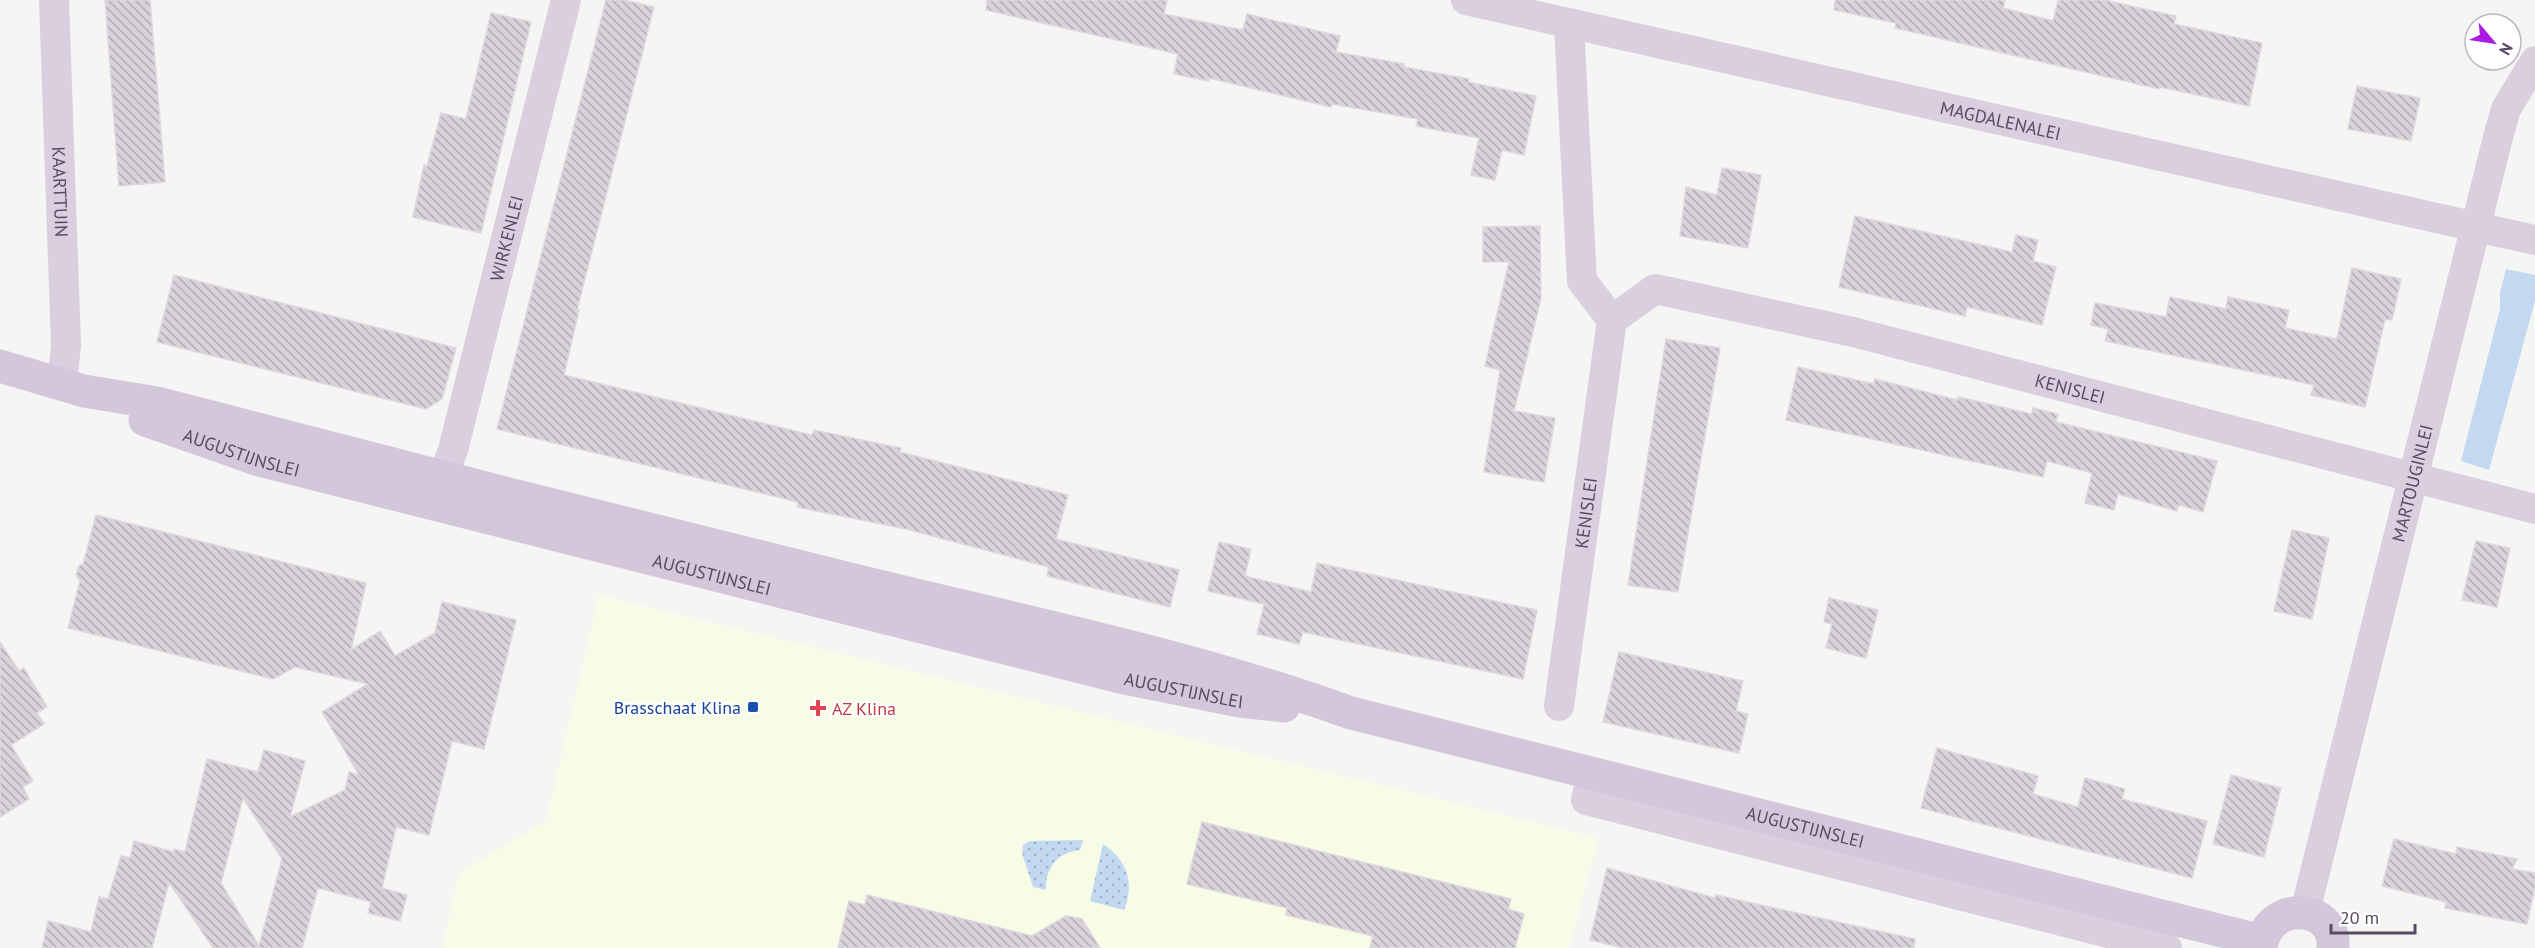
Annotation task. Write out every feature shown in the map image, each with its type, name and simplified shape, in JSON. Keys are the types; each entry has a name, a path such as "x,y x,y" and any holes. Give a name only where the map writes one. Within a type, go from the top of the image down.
{"street":[{"name":"KAARTTUIN","path":"54,0 66,345 73,387"},
{"name":"WIRKENLEI","path":"443,478 453,450 566,0"},
{"name":"MAGDALENALEI","path":"1466,0 2535,240"},
{"path":"1569,24 1581,281 1612,320"},
{"name":"MARTOUGINLEI","path":"2304,912 2506,109 2535,61"},
{"name":"KENISLEI","path":"1559,706 1612,320 1655,289 1853,332 2535,509"},
{"name":"AUGUSTIJNSLEI","path":"0,366 73,387 157,404 443,478 1127,647 1291,691 1351,713 1589,787 2167,948"},
{"name":"AUGUSTIJNSLEI","path":"73,387 148,422 259,460 1120,676 1240,701 1351,713"},
{"name":"AUGUSTIJNSLEI","path":"1589,787 2262,945 2266,930 2273,921 2294,912 2304,912"},
{"path":"2304,912 2319,918 2329,928 2333,948"}],"shaded area":[{"path":"2506,269 2535,275 2535,301 2489,470 2461,461 2500,309 2500,293"},
{"name":"AZ Klina","path":"599,595 1598,838 1570,948 443,948 458,874 546,821"},
{"path":"1083,840 1080,850 1065,854 1054,862 1046,882 1046,890 1033,887 1022,853 1023,845 1030,841"},
{"path":"1103,844 1118,857 1127,873 1129,891 1124,910 1090,901"}],"building":[{"path":"105,0 150,0 165,182 119,186"},
{"path":"606,0 624,0 654,7 577,310 579,310 564,375 812,435 814,430 901,448 900,452 1068,495 1056,539 1179,570 1170,607 1047,576 1049,567 906,529 797,507 798,502 497,429"},
{"path":"987,0 1167,0 1164,14 1243,30 1247,14 1340,36 1336,52 1404,64 1404,67 1469,79 1468,82 1536,96 1524,155 1502,150 1495,180 1471,175 1479,138 1416,126 1418,119 1332,104 1331,107 1209,78 1209,81 1174,74 1178,54 986,10"},
{"path":"1835,0 2005,0 2003,8 2053,21 2058,0 2104,0 2176,16 2174,24 2262,43 2249,106 2160,87 2159,89 1895,28 1896,23 1834,10"},
{"path":"491,13 531,22 481,233 413,217 424,165 427,166 441,113 466,119"},
{"path":"2357,86 2420,98 2411,141 2348,129"},
{"path":"1722,168 1761,175 1748,248 1680,236 1686,187 1717,195"},
{"path":"1855,216 2012,252 2016,235 2038,240 2033,261 2056,267 2042,325 1967,307 1965,316 1839,287"},
{"path":"1540,226 1541,298 1514,411 1555,418 1544,482 1484,472 1500,370 1485,366 1509,262 1483,262 1483,227"},
{"path":"2352,268 2401,279 2392,320 2385,319 2365,407 2311,395 2314,385 2105,341 2108,329 2091,325 2095,303 2166,317 2170,297 2226,309 2228,297 2289,310 2285,328 2337,339"},
{"path":"174,275 456,348 442,399 426,409 157,342"},
{"path":"1666,339 1720,348 1678,592 1628,585"},
{"path":"1798,367 1874,384 1875,379 1957,400 1958,397 2032,414 2033,408 2058,414 2056,422 2217,461 2203,512 2179,505 2177,511 2118,494 2114,510 2085,503 2092,473 2047,461 2043,477 1786,420"},
{"path":"96,515 366,583 351,650 380,631 395,656 435,633 442,602 516,620 484,749 452,741 429,835 396,827 382,888 407,895 400,921 368,913 371,902 318,888 302,948 213,948 169,882 152,948 42,948 48,921 91,932 99,897 108,899 121,856 130,858 134,841 174,852 174,849 185,852 207,759 258,772 264,750 305,761 290,817 345,790 349,772 359,775 322,712 368,684 295,667 273,679 68,628 80,581 76,575 79,566 83,564","holes":["243,798 282,859 259,946 221,883"]},
{"path":"2292,530 2329,538 2312,619 2274,611"},
{"path":"2476,541 2510,548 2497,607 2462,600"},
{"path":"1219,542 1251,549 1245,576 1311,592 1317,563 1537,610 1523,679 1303,632 1299,644 1257,634 1264,604 1208,591"},
{"path":"1829,598 1878,610 1866,658 1826,648 1832,624 1824,622"},
{"path":"0,642 19,671 24,668 47,707 37,713 44,724 11,745 33,781 23,787 29,799 0,817"},
{"path":"1619,652 1743,681 1736,711 1748,714 1739,753 1603,722"},
{"path":"1937,748 2038,776 2033,794 2078,807 2085,778 2125,789 2122,799 2207,821 2192,878 1921,808"},
{"path":"2231,775 2281,788 2264,857 2213,844"},
{"path":"1202,822 1511,899 1508,909 1524,914 1515,948 1370,948 1373,936 1286,915 1287,908 1187,884"},
{"path":"2394,839 2456,854 2457,847 2517,859 2512,869 2535,873 2535,887 2527,924 2445,908 2446,902 2382,886"},
{"path":"1607,868 1715,898 1716,895 1915,939 1914,948 1623,948 1590,940"},
{"path":"867,895 1032,936 1066,916 1082,919 1100,948 838,948 849,901 865,905"}],"place":[{"name":"Brasschaat Klina","path":"753,707"},
{"name":"AZ Klina","path":"818,708"}]}
